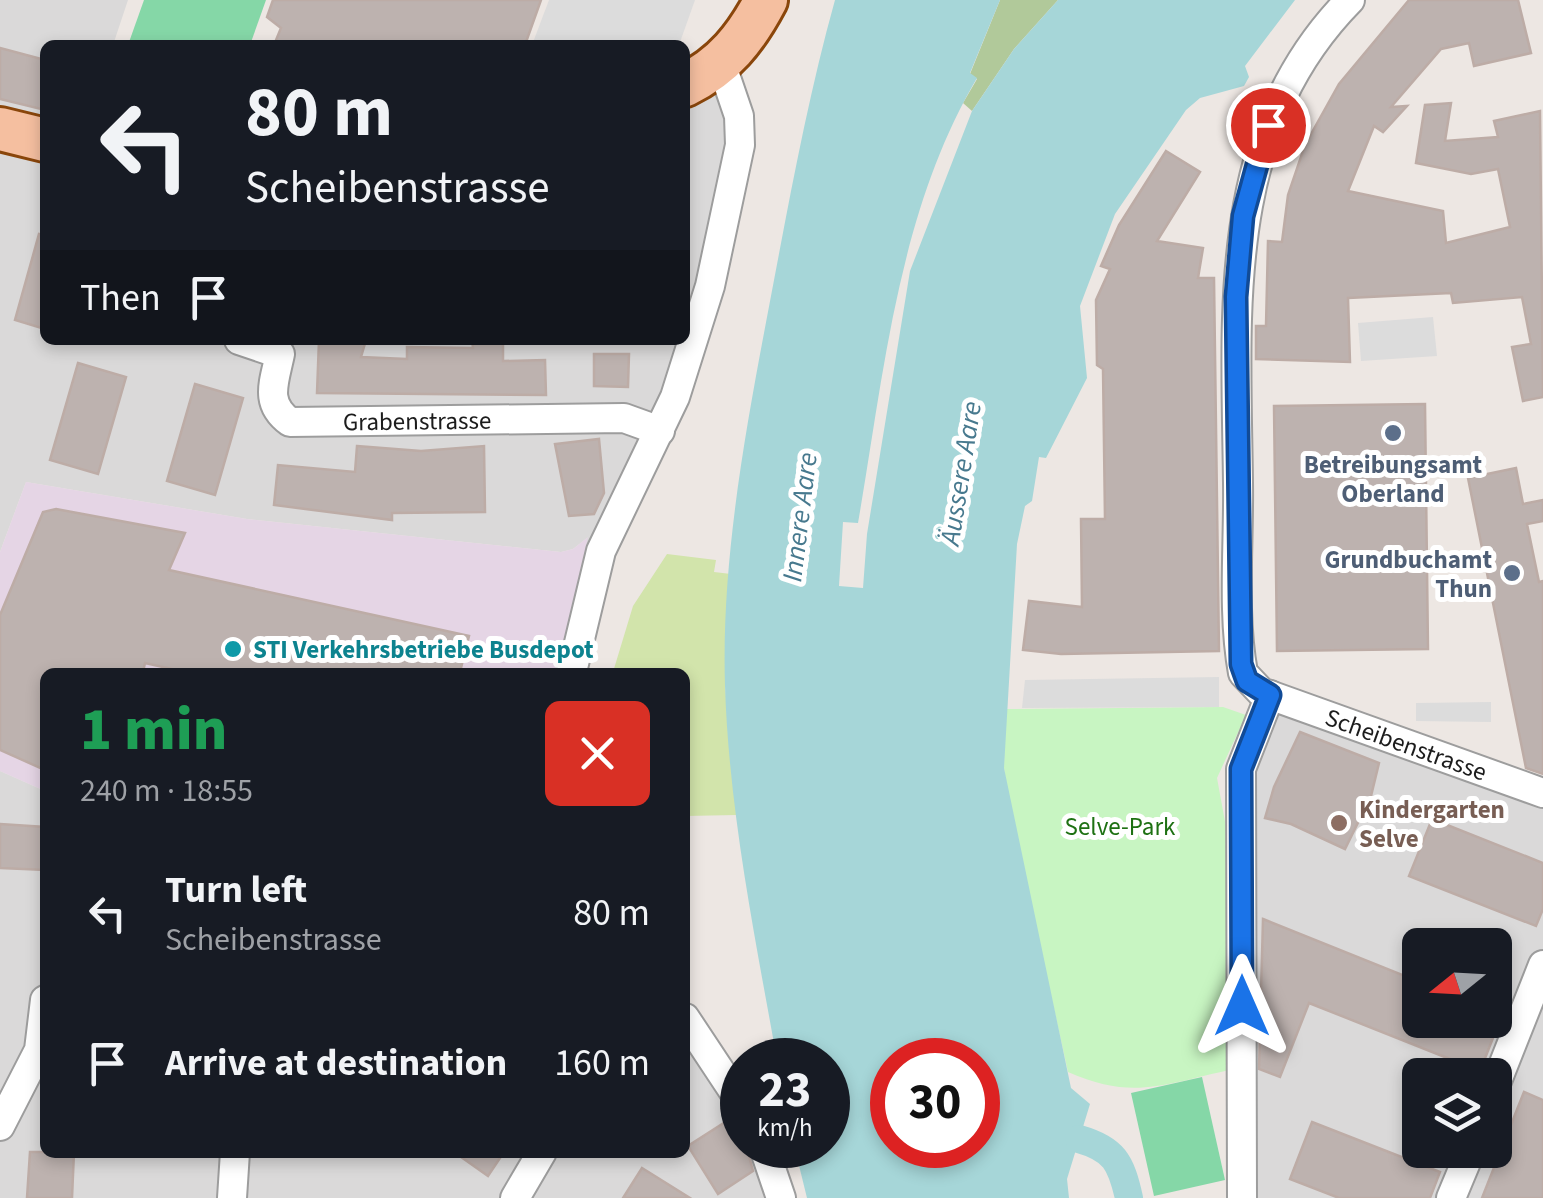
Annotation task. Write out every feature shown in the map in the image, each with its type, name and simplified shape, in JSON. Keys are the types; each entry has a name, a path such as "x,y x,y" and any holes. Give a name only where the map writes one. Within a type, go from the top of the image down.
{"main road":[{"path":"690,82 722,63 745,36 766,0"},
{"path":"0,130 40,139"}],"street":[{"path":"1242,1198 1241,769 1270,695 1247,681 1241,664 1240,243 1250,180 1275,110 1298,66 1350,0"},
{"path":"573,668 586,598 601,551 660,431 686,367 710,286 740,145 739,116 722,63"},
{"name":"Grabenstrasse","path":"254,345 280,354 271,396 275,411 290,422 624,418 660,431"},
{"name":"Scheibenstrasse","path":"1270,695 1543,793"},
{"path":"1506,1058 1543,965"},
{"path":"690,1026 720,1071"},
{"path":"0,1126 40,1053"},
{"path":"232,1198 235,1158"},
{"path":"515,1198 538,1158"},
{"path":"771,1168 781,1198"},
{"path":"1451,1198 1463,1168"}],"shaded area":[{"path":"0,0 128,0 115,40 40,40 40,345 690,345 690,82 721,63 739,116 740,145 710,286 675,397 601,551 573,668 559,668 587,538 573,549 561,552 247,519 26,482 0,552"},
{"path":"549,0 695,0 681,40 534,40"},
{"path":"1433,317 1437,356 1361,361 1358,323"},
{"path":"26,482 247,519 561,552 573,549 588,537 559,668 40,668 40,789 0,771 0,552"},
{"path":"1219,677 1219,707 1022,708 1025,680"},
{"path":"1491,702 1491,722 1416,721 1416,703"},
{"path":"1275,706 1543,803 1543,1198 1252,1198 1251,771"},
{"path":"0,771 40,789 40,1158 690,1158 690,1026 720,1071 720,1168 771,1168 781,1198 0,1198"}],"green space":[{"path":"144,0 266,0 252,40 130,40"},
{"path":"1000,0 1058,0 1014,49 972,111 963,103 977,79 970,74"},
{"path":"667,554 716,560 714,572 731,574 725,686 737,815 690,816 690,668 614,668 633,606"},
{"name":"Selve-Park","path":"1223,707 1246,715 1217,778 1235,876 1234,1069 1149,1087 1091,1081 1068,1072 1009,805 1004,768 1005,709"},
{"path":"1202,1077 1225,1180 1154,1196 1131,1093"}],"water":[{"path":"835,0 1000,0 970,73 977,78 950,129 911,238 886,352 858,523 843,522 839,586 863,588 867,534 910,271 972,111 1014,49 1058,0 1295,0 1245,66 1249,77 1244,86 1200,98 1186,110 1115,214 1080,306 1087,378 1046,458 1039,457 1032,501 1025,506 1017,544 1004,768 1071,1088 1090,1104 1067,1179 1069,1198 807,1198 800,1168 850,1168 850,1038 773,1038 737,827 727,733 725,637 731,539 745,441 808,110"}],"building":[{"path":"273,0 541,0 527,40 276,40 281,28 267,17"},
{"path":"1409,0 1518,0 1531,53 1474,66 1469,43 1441,49 1391,107 1407,106 1383,132 1374,126 1348,191 1443,211 1446,243 1510,227 1498,169 1471,174 1416,163 1425,105 1451,103 1445,141 1498,137 1494,121 1540,111 1543,397 1523,401 1512,347 1531,344 1522,297 1453,303 1451,293 1348,298 1350,362 1256,359 1256,326 1266,326 1268,241 1282,242 1288,195 1305,145 1339,84"},
{"path":"0,48 40,59 40,109 0,99"},
{"path":"1166,151 1200,172 1157,241 1203,248 1198,278 1214,278 1219,651 1061,654 1023,650 1029,601 1082,607 1081,519 1105,519 1103,369 1097,365 1096,300 1110,269 1101,266 1119,225"},
{"path":"39,234 40,234 40,328 15,320"},
{"path":"319,345 365,345 361,357 407,359 407,347 503,345 503,361 545,360 546,395 317,393"},
{"path":"594,354 629,354 628,387 594,386"},
{"path":"78,363 126,377 98,474 50,460"},
{"path":"195,384 243,398 215,495 167,481"},
{"path":"1425,404 1428,649 1277,651 1274,406"},
{"path":"599,439 604,493 594,514 569,516 555,444"},
{"path":"357,446 421,451 484,446 485,512 392,513 392,520 274,505 278,465 355,472"},
{"path":"1516,468 1523,504 1543,500 1543,521 1527,524 1539,582 1543,581 1543,774 1526,768 1468,478"},
{"name":"STI Verkehrsbetriebe Busdepot","path":"56,509 185,533 169,570 469,636 461,668 167,668 145,663 144,668 40,668 40,768 0,750 0,615 43,512"},
{"path":"1300,732 1379,763 1371,796 1345,849 1291,824 1265,818 1274,787"},
{"path":"1432,819 1543,863 1543,909 1536,926 1409,876"},
{"path":"0,824 40,827 40,870 0,868"},
{"path":"1263,919 1402,975 1402,1038 1493,1038 1485,1058 1447,1058 1309,1003 1280,1077 1259,1069"},
{"path":"1524,1092 1543,1100 1543,1198 1482,1198 1494,1168 1512,1168 1512,1122"},
{"path":"1312,1122 1402,1157 1402,1168 1440,1172 1430,1198 1339,1198 1290,1179"},
{"path":"720,1125 720,1168 753,1171 718,1194 690,1145"},
{"path":"30,1152 40,1152 40,1158 74,1158 72,1198 27,1198"},
{"path":"462,1158 500,1158 488,1176"},
{"path":"642,1168 690,1198 623,1198"}],"waterway":[{"path":"1079,1139 1100,1147 1114,1159 1129,1198"}],"place":[{"name":"Betreibungsamt Oberland","path":"1393,433"},
{"name":"Grundbuchamt Thun","path":"1512,573"},
{"name":"STI Verkehrsbetriebe Busdepot","path":"233,649"},
{"name":"Kindergarten Selve","path":"1339,823"}],"route":[{"path":"1242,1006 1241,769 1270,695 1247,681 1241,664 1236,297 1243,216 1268,125"}],"water label":[{"name":"Äussere Aare","path":"960,473"},
{"name":"Innere Aare","path":"799,517"}]}
